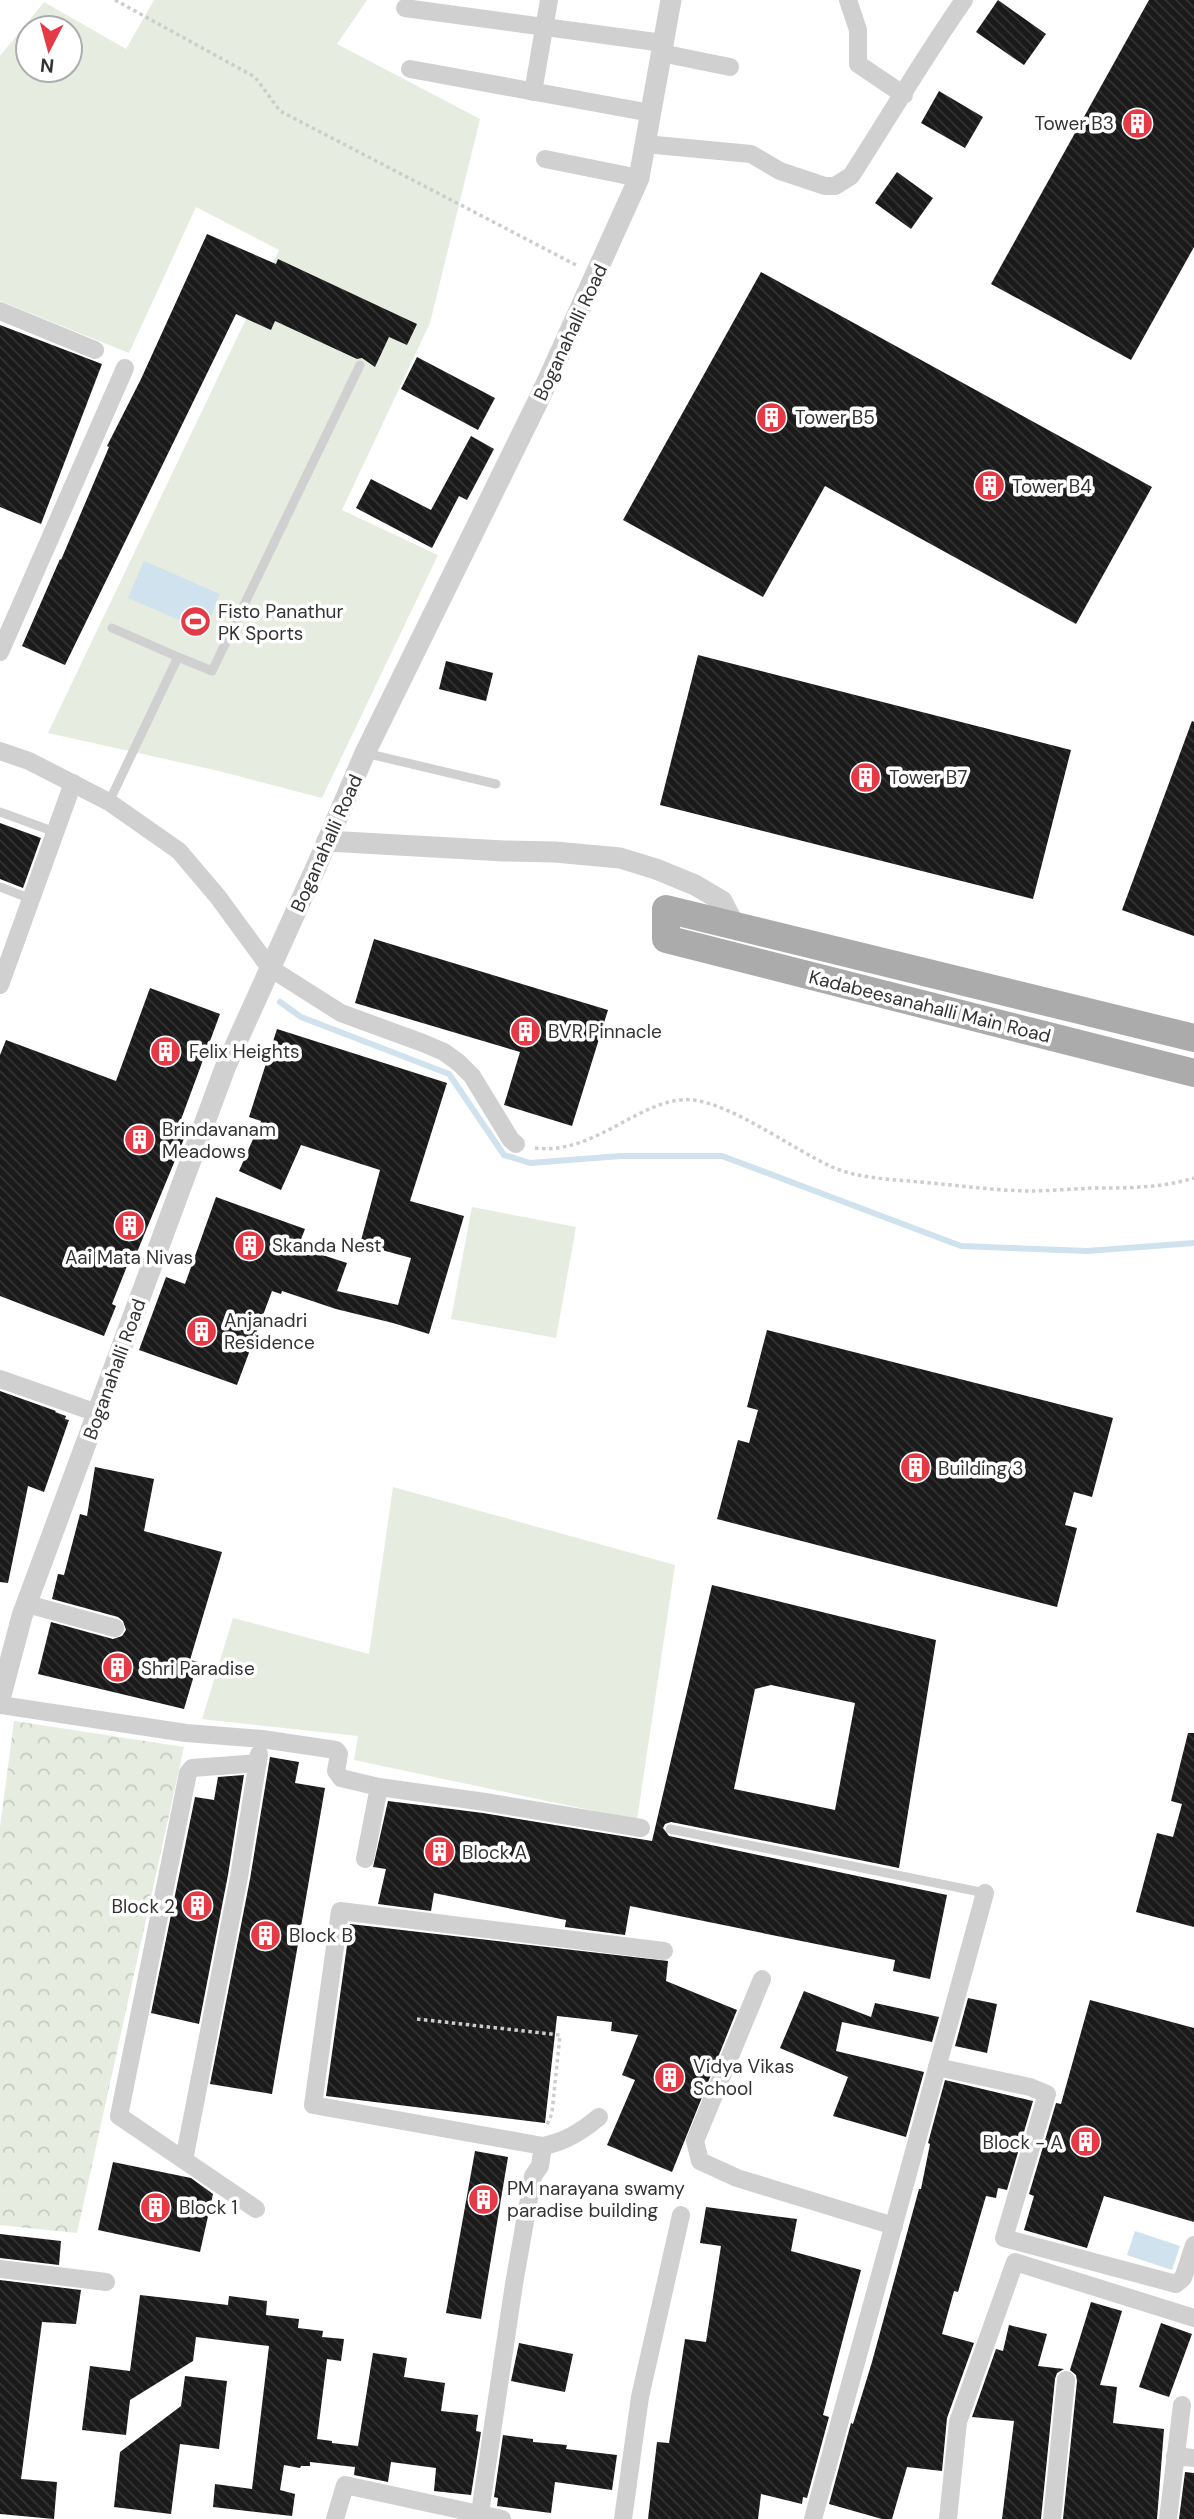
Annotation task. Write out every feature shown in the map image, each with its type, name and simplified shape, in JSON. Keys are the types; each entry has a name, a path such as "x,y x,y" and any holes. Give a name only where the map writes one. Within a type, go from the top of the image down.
{"main road":[{"name":"Kadabeesanahalli Main Road","path":"1194,1038 666,909 666,939 1194,1073"}],"street":[{"path":"533,92 549,0"},
{"name":"Boganahalli Road","path":"0,1699 27,1604 225,1068 365,753 597,276 639,178 671,0"},
{"path":"848,0 858,30 858,64 904,94"},
{"path":"645,144 751,154 780,171 825,186 835,186 851,176 929,50 964,0"},
{"path":"405,8 544,27 662,48 730,67"},
{"path":"410,69 651,113"},
{"path":"545,159 639,178"},
{"path":"0,311 95,350"},
{"path":"0,652 125,368"},
{"path":"0,751 29,761 71,790 109,802 179,851 218,897 270,968 341,1013 423,1043 451,1058 472,1076 516,1144"},
{"path":"0,985 71,790"},
{"path":"327,841 555,852 620,858 695,885 722,901 735,926"},
{"path":"0,1379 97,1413"},
{"path":"27,1604 115,1628"},
{"path":"0,1705 186,1733 262,1739 336,1750 339,1754 338,1776 379,1787 640,1828"},
{"path":"184,2160 239,1877 262,1739"},
{"path":"256,2209 119,2116 188,1773 192,1768 258,1763"},
{"path":"365,1859 379,1787"},
{"path":"813,2519 985,1893"},
{"path":"599,2118 556,2144 537,2145 313,2105 340,1911 664,1951"},
{"path":"762,1979 695,2141 699,2161 737,2178 894,2226"},
{"path":"937,2067 1030,2087 1051,2095 1004,2238 1175,2284 1183,2278 1194,2245"},
{"path":"480,2513 514,2284 533,2176 540,2166 537,2145"},
{"path":"623,2519 640,2397 681,2214"},
{"path":"948,2519 958,2422 1015,2262 1194,2318"},
{"path":"0,2269 106,2281"},
{"path":"1052,2519 1066,2380"},
{"path":"1168,2519 1182,2405"},
{"path":"1175,2456 1194,2458"},
{"path":"335,2519 345,2485 502,2519"}],"lane":[{"path":"112,628 212,671 360,365"},
{"path":"109,802 178,657"},
{"path":"365,753 496,784"},
{"path":"0,812 55,832"},
{"path":"0,887 31,899"},
{"path":"670,1829 985,1893"}],"path":[{"path":"115,0 254,77 280,111 597,276"},
{"path":"516,1144 546,1149 573,1145 603,1134 653,1108 684,1100 720,1108 833,1167 863,1177 1026,1191 1159,1187 1194,1178"},
{"path":"417,2019 560,2035 552,2113 537,2145"}],"green space":[{"path":"154,0 367,0 337,44 480,119 430,323 342,510 438,555 322,798 219,771 48,733 279,250 196,207 129,353 0,301 0,56 14,39 14,84 84,84 84,25 126,49"},
{"path":"44,2 65,14 34,14"},
{"path":"472,1207 576,1227 556,1338 451,1319"},
{"path":"393,1487 675,1565 637,1820 354,1760 358,1736 202,1719 233,1618 369,1654"},
{"path":"14,1721 184,1747 77,2233 0,2225 0,1827"}],"water":[{"path":"144,561 220,594 205,631 128,598"},
{"path":"1135,2231 1180,2246 1172,2270 1127,2255"}],"building":[{"path":"998,0 1046,34 1024,65 976,32"},
{"name":"Tower B3","path":"1149,0 1194,0 1194,247 1131,360 991,284"},
{"path":"939,91 983,117 965,148 921,123"},
{"path":"897,172 933,198 911,229 875,203"},
{"path":"207,234 276,264 278,259 417,324 407,345 389,337 375,367 362,358 357,359 275,321 271,330 236,314 65,665 22,646 61,560 109,447 107,446 141,379"},
{"path":"761,272 1152,487 1076,624 825,486 763,597 623,520"},
{"path":"0,325 102,364 41,524 0,507"},
{"path":"417,357 495,398 478,430 401,389"},
{"path":"471,436 494,449 467,500 459,496 432,548 356,508 371,479 431,510"},
{"name":"Tower B7","path":"698,655 1071,750 1033,899 660,805"},
{"path":"446,661 493,673 486,701 439,689"},
{"path":"1192,721 1194,722 1194,936 1122,910"},
{"path":"0,823 41,838 23,888 0,879"},
{"name":"BVR Pinnacle","path":"374,939 608,1010 572,1126 504,1105 520,1052 355,1003"},
{"path":"150,988 220,1014 179,1125 188,1129 135,1257 131,1256 112,1304 116,1306 104,1336 0,1296 0,1055 6,1040 116,1081"},
{"path":"277,1029 447,1083 410,1201 464,1216 429,1334 336,1309 282,1291 281,1294 272,1291 237,1385 139,1350 166,1277 185,1284 216,1197 305,1229 298,1247 347,1263 337,1291 398,1305 411,1258 360,1244 380,1170 301,1145 281,1190 239,1171 261,1121 249,1117"},
{"name":"Building 3","path":"767,1330 1113,1418 1092,1497 1074,1492 1065,1525 1077,1528 1057,1607 717,1519 738,1440 749,1443 758,1410 747,1407"},
{"path":"0,1391 56,1411 69,1420 44,1492 28,1486 8,1583 0,1582"},
{"path":"95,1467 154,1479 144,1531 222,1552 190,1660 198,1662 184,1709 38,1674 51,1622 113,1639 122,1636 126,1630 123,1621 118,1617 52,1599 58,1574 64,1575 80,1514 87,1516"},
{"path":"712,1585 936,1640 899,1868 671,1822 663,1828 669,1836 947,1895 930,1979 893,1971 895,1960 630,1906 625,1935 565,1927 566,1920 434,1893 431,1911 378,1904 386,1869 373,1867 388,1801 483,1813 652,1841","holes":["771,1685 855,1703 835,1810 734,1789 755,1689"]},
{"path":"1188,1733 1194,1733 1194,1927 1136,1912 1157,1833 1173,1837 1182,1804 1171,1801"},
{"name":"Block B","path":"270,1757 299,1762 295,1783 325,1788 272,2094 210,2084 250,1879"},
{"name":"Block 2","path":"244,1775 199,2024 151,2013 195,1797 214,1800 218,1777"},
{"path":"350,1924 668,1961 666,1981 737,2010 672,2172 607,2145 635,2080 622,2075 638,2035 611,2031 612,2022 557,2016 545,2123 326,2096"},
{"path":"804,1991 871,2017 875,2003 939,2017 932,2042 842,2022 836,2051 924,2072 906,2137 833,2116 848,2077 780,2048"},
{"path":"968,1998 997,2004 987,2053 955,2046"},
{"path":"1090,2000 1194,2028 1194,2222 1104,2196 1087,2248 1024,2230 1034,2196 1029,2194 1056,2103 1061,2104"},
{"path":"945,2080 1033,2101 1007,2190 998,2188 996,2198 986,2196 958,2292 954,2291 942,2334 974,2343 947,2418 942,2471 907,2467 892,2519 882,2519 829,2504 921,2189 930,2144 928,2143"},
{"path":"475,2151 508,2157 481,2319 446,2313"},
{"name":"Block 1","path":"113,2162 191,2178 213,2194 200,2252 98,2230"},
{"path":"706,2207 797,2219 791,2251 861,2270 823,2415 829,2417 807,2498 803,2497 802,2504 761,2494 758,2519 648,2519 657,2442 669,2443 685,2339 706,2342 721,2246 700,2243"},
{"path":"0,2234 61,2241 59,2265 0,2258"},
{"path":"0,2280 81,2290 76,2324 42,2322 21,2479 57,2482 54,2519 0,2514"},
{"path":"140,2295 228,2305 229,2296 267,2301 266,2315 299,2319 298,2328 323,2331 322,2337 344,2339 341,2361 327,2359 317,2439 332,2443 358,2446 373,2353 407,2358 404,2377 445,2383 441,2411 478,2415 476,2431 481,2432 471,2495 434,2491 436,2468 391,2462 388,2482 354,2475 355,2467 310,2462 310,2466 300,2468 284,2465 280,2490 295,2494 292,2516 213,2507 215,2484 252,2489 269,2346 196,2337 193,2361 130,2400 126,2435 82,2430 90,2366 130,2371"},
{"path":"1091,2302 1122,2311 1100,2385 1117,2387 1113,2423 1164,2429 1157,2519 1063,2519 1077,2381 1076,2375 1070,2370"},
{"path":"1161,2323 1192,2334 1169,2397 1139,2387"},
{"path":"1009,2325 1047,2334 1038,2366 1064,2369 1057,2373 1055,2379 1041,2519 1002,2519 1014,2421 972,2417 996,2349 1003,2351"},
{"path":"519,2343 573,2354 565,2392 511,2381"},
{"path":"185,2376 227,2381 219,2449 180,2444 171,2514 114,2507 120,2452 181,2406"},
{"path":"503,2435 533,2439 533,2442 567,2445 566,2449 617,2455 612,2490 555,2482 551,2513 497,2506 498,2498 494,2497"},
{"path":"1185,2472 1194,2473 1194,2519 1179,2519"}],"waterway":[{"path":"280,1002 301,1017 449,1074 504,1155 530,1163 621,1156 722,1156 961,1246 1087,1251 1194,1243"}],"place":[{"name":"Tower B3","path":"1137,123"},
{"name":"Tower B5","path":"772,417"},
{"name":"Tower B4","path":"989,486"},
{"name":"Fisto Panathur PK Sports","path":"195,622"},
{"name":"Tower B7","path":"866,777"},
{"name":"BVR Pinnacle","path":"525,1031"},
{"name":"Felix Heights","path":"166,1051"},
{"name":"Brindavanam Meadows","path":"139,1140"},
{"name":"Aai Mata Nivas","path":"129,1226"},
{"name":"Skanda Nest","path":"249,1245"},
{"name":"Anjanadri Residence","path":"201,1331"},
{"name":"Building 3","path":"915,1468"},
{"name":"Shri Paradise","path":"118,1668"},
{"name":"Block A","path":"439,1852"},
{"name":"Block 2","path":"198,1906"},
{"name":"Block B","path":"266,1935"},
{"name":"Vidya Vikas School","path":"670,2077"},
{"name":"Block - A","path":"1086,2142"},
{"name":"PM narayana swamy paradise building","path":"484,2199"},
{"name":"Block 1","path":"156,2207"}]}
